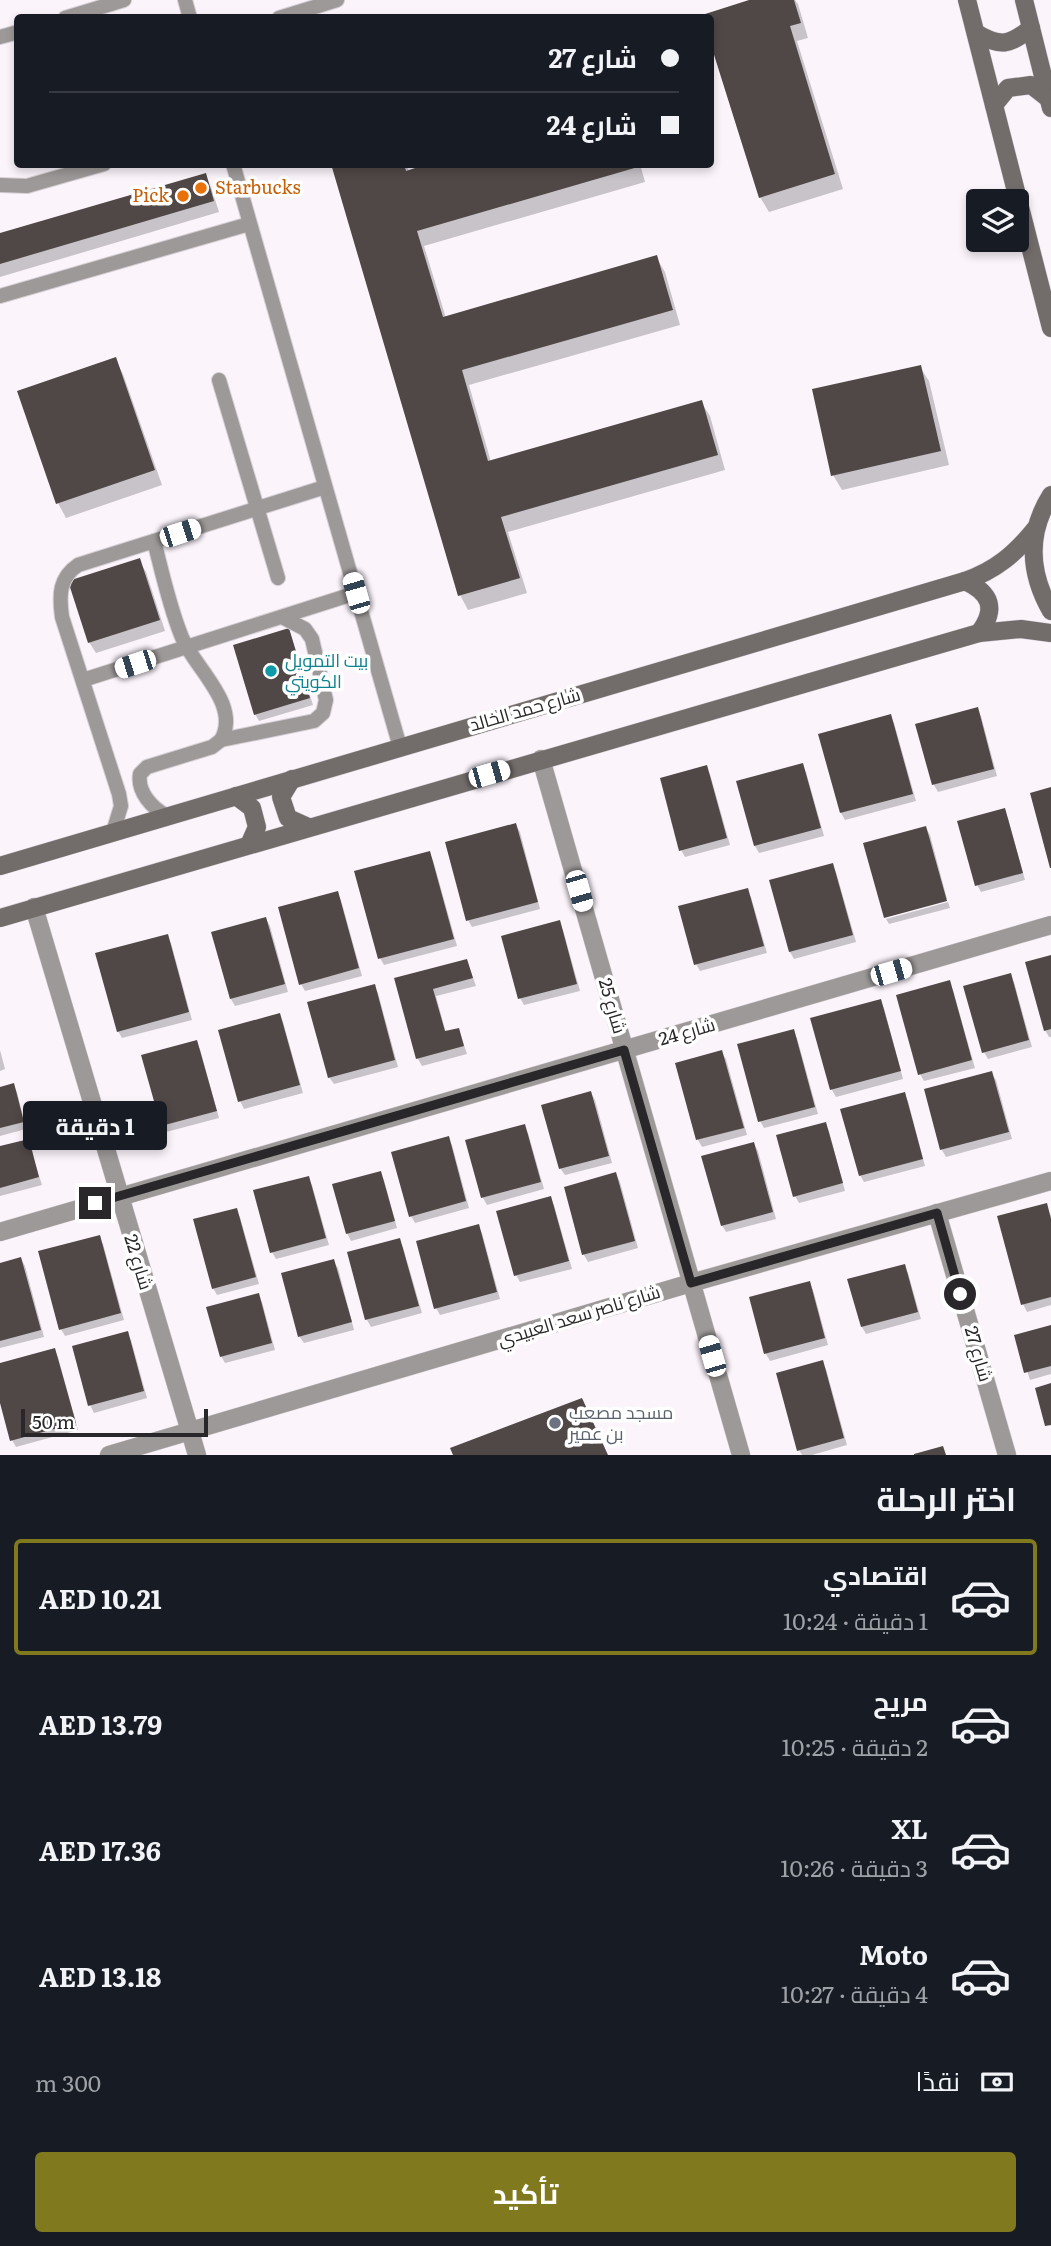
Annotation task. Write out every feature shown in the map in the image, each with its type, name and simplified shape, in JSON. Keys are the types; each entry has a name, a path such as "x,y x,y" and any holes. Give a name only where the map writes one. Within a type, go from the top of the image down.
{"street":[{"path":"967,0 1051,328"},
{"path":"1024,0 1050,104"},
{"path":"976,33 994,43 1015,41 1031,28"},
{"path":"994,105 1008,88 1031,85 1050,104"},
{"path":"1051,495 1035,528 1032,550 1034,572 1051,611"},
{"name":"شارع حمد الخالد","path":"0,866 965,581 1003,563 1019,549 1035,528"},
{"path":"965,581 980,588 989,603 989,620 979,634"},
{"path":"0,918 979,634 1021,629 1051,633"},
{"name":"شارع 25","path":"541,759 741,1455"},
{"path":"292,779 282,797 288,818 308,827"},
{"path":"236,796 252,807 257,827 249,845"},
{"name":"شارع 22","path":"34,907 197,1455"},
{"name":"شارع 24","path":"0,1232 1051,925"},
{"name":"شارع ناصر سعد العبيدي","path":"109,1455 691,1283 1051,1181"},
{"name":"شارع 27","path":"937,1213 1007,1455"}],"lane":[{"path":"78,14 124,0"},
{"path":"292,14 337,0"},
{"path":"0,185 27,186 90,168"},
{"path":"234,168 400,747"},
{"path":"0,296 249,224"},
{"path":"219,380 278,578"},
{"path":"113,832 121,806 119,794 62,617 60,602 63,579 78,565 325,487"},
{"path":"153,541 181,635 218,692 227,723 221,740"},
{"path":"83,680 356,593"},
{"path":"167,816 149,803 139,780 143,770 153,764 212,747 221,740 314,721 323,713 326,700 312,639 305,629 282,617"}],"building":[{"path":"749,0 794,0 801,23 790,26 835,174 759,198 714,55 714,14 705,14"},
{"path":"332,168 405,168 406,171 415,168 635,168 417,231 443,317 657,255 673,310 462,370 488,461 702,400 718,455 501,517 520,578 458,596"},
{"path":"206,173 214,201 0,264 0,233"},
{"path":"116,357 155,470 56,504 17,391"},
{"path":"921,365 941,451 831,476 812,389"},
{"path":"140,558 160,620 88,643 68,581"},
{"name":"بيت التمويل الكويتي","path":"289,628 310,698 254,715 233,645"},
{"path":"978,707 994,769 932,785 915,724"},
{"path":"891,714 913,794 840,813 818,734"},
{"path":"803,763 821,828 754,846 736,781"},
{"path":"707,765 727,838 679,851 660,778"},
{"path":"1051,787 1051,868 1050,868 1030,793"},
{"path":"1005,808 1023,873 975,886 957,821"},
{"path":"516,823 538,902 466,921 445,842"},
{"path":"926,826 947,901 884,918 863,843"},
{"path":"430,851 454,939 378,959 354,871"},
{"path":"833,863 853,935 789,952 769,880"},
{"path":"748,888 764,946 694,965 678,906"},
{"path":"338,891 359,968 299,985 278,907"},
{"path":"266,917 285,984 230,999 211,932"},
{"path":"560,920 577,984 518,999 501,936"},
{"path":"168,934 189,1012 117,1032 95,953"},
{"path":"1051,955 1051,1029 1044,1031 1025,962"},
{"path":"467,959 473,978 433,989 445,1031 459,1028 464,1046 416,1059 394,978"},
{"path":"1011,973 1029,1040 982,1053 963,986"},
{"path":"950,980 972,1060 918,1075 896,995"},
{"path":"375,984 395,1060 328,1078 307,1002"},
{"path":"881,999 901,1071 830,1090 810,1018"},
{"path":"280,1013 300,1085 238,1102 218,1030"},
{"path":"794,1029 815,1107 758,1122 737,1044"},
{"path":"197,1040 217,1111 161,1126 141,1055"},
{"path":"722,1050 744,1128 696,1140 675,1063"},
{"path":"992,1071 1009,1132 940,1150 924,1089"},
{"path":"14,1083 24,1122 0,1128 0,1087"},
{"path":"591,1091 609,1156 559,1169 541,1105"},
{"path":"905,1092 923,1159 859,1176 840,1109"},
{"path":"826,1122 843,1183 793,1197 776,1135"},
{"path":"525,1124 541,1182 481,1198 465,1140"},
{"path":"449,1136 466,1201 409,1217 391,1152"},
{"path":"29,1139 39,1177 0,1188 0,1146"},
{"path":"754,1142 773,1212 721,1226 701,1156"},
{"path":"381,1171 395,1221 346,1234 332,1184"},
{"path":"616,1172 635,1241 582,1255 564,1187"},
{"path":"309,1176 326,1238 270,1253 253,1190"},
{"path":"551,1196 569,1261 514,1276 496,1211"},
{"path":"1047,1203 1051,1219 1051,1297 1021,1305 997,1216"},
{"path":"237,1208 256,1277 212,1289 193,1219"},
{"path":"479,1224 497,1292 434,1309 416,1241"},
{"path":"100,1235 121,1313 59,1330 38,1251"},
{"path":"400,1238 419,1306 365,1320 347,1252"},
{"path":"21,1257 41,1330 0,1341 0,1263"},
{"path":"334,1259 352,1322 298,1337 281,1273"},
{"path":"905,1264 918,1312 861,1327 847,1279"},
{"path":"810,1281 825,1338 764,1354 749,1297"},
{"path":"259,1293 272,1343 220,1357 206,1307"},
{"path":"1051,1325 1051,1366 1024,1373 1014,1335"},
{"path":"128,1331 144,1391 88,1406 72,1346"},
{"path":"55,1348 76,1423 10,1441 0,1403 0,1363"},
{"path":"823,1360 844,1438 797,1451 776,1373"},
{"path":"1051,1383 1051,1425 1045,1426 1035,1388"},
{"name":"مسجد مصعب بن عمير","path":"582,1398 608,1455 453,1455 450,1448"},
{"path":"943,1446 946,1455 914,1455 914,1454"}],"place":[{"name":"Starbucks","path":"201,188"},
{"name":"Pick","path":"183,196"},
{"name":"بيت التمويل الكويتي","path":"271,671"},
{"name":"مسجد مصعب بن عمير","path":"555,1423"}],"route":[{"path":"95,1203 624,1050 691,1283 937,1213 960,1294"}]}
